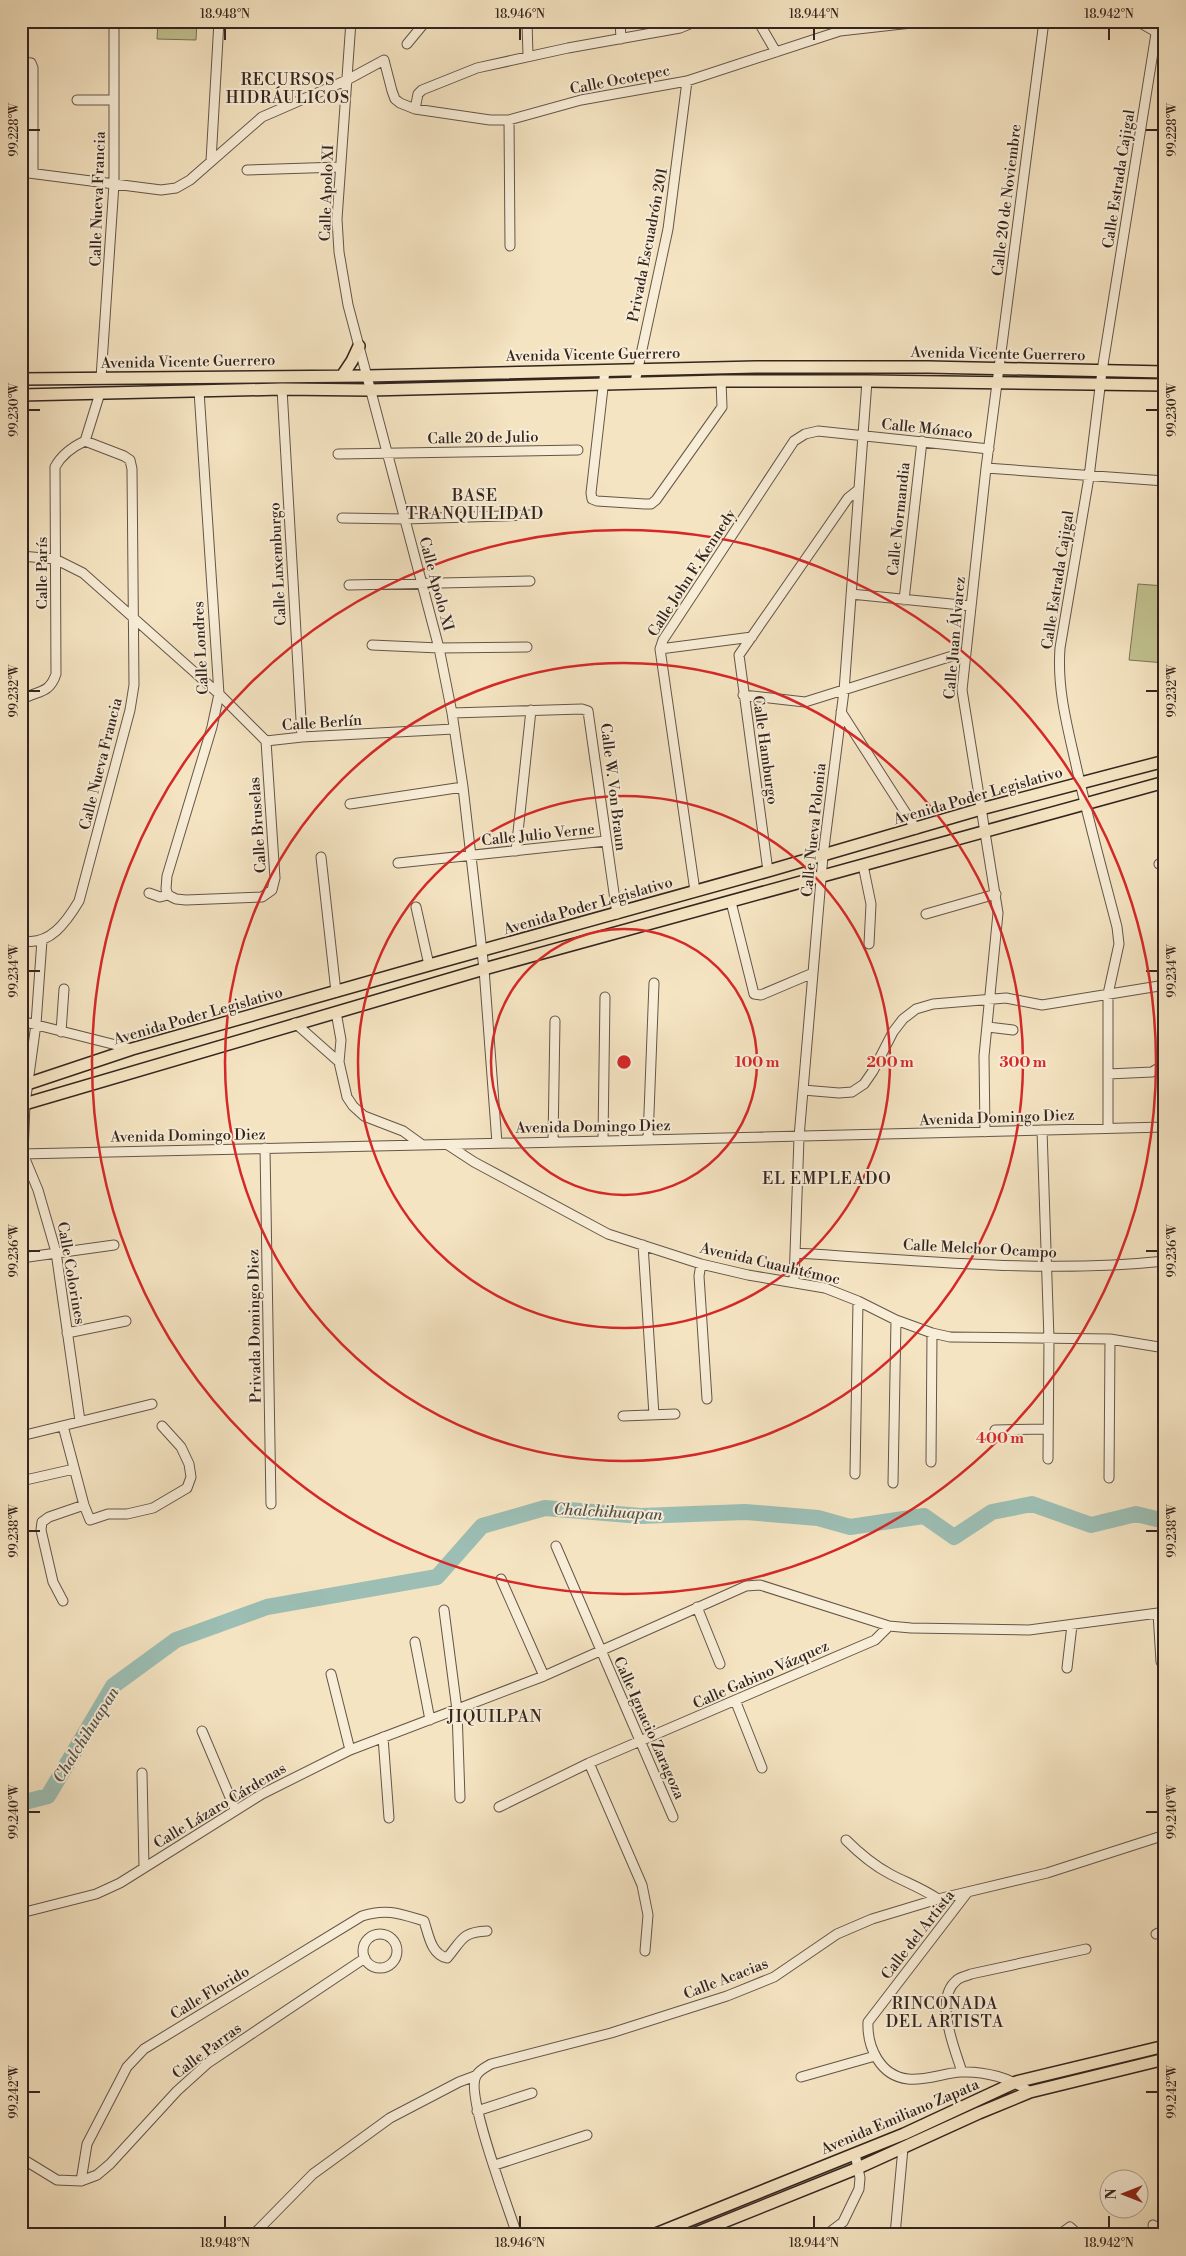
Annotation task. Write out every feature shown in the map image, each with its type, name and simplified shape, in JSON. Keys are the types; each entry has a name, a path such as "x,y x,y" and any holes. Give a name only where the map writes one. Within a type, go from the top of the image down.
{"main road":[{"path":"342,376 359,346"},
{"name":"Avenida Vicente Guerrero","path":"21,379 366,376 638,369 869,367 1165,372"},
{"name":"Avenida Vicente Guerrero","path":"21,394 282,389 370,390 721,381 1165,385"},
{"name":"Avenida Poder Legislativo","path":"24,1085 132,1049 768,872 981,809 1165,761"},
{"path":"23,1104 484,969 1165,782"},
{"name":"Avenida Emiliano Zapata","path":"653,2235 682,2229 904,2134 1016,2082 1165,2046"},
{"name":"Avenida Emiliano Zapata","path":"691,2235 858,2168 1030,2092 1165,2059"}],"street":[{"name":"Calle Nueva Francia","path":"101,378 114,184 114,21"},
{"path":"211,161 219,21"},
{"name":"Calle Apolo XI","path":"351,21 337,219 339,252 348,305 422,584 452,713 472,856 484,969 498,1143"},
{"path":"407,44 426,21"},
{"path":"527,21 528,56"},
{"path":"620,21 621,39"},
{"path":"415,109 418,94 422,90 476,68 528,56 680,28 697,21"},
{"path":"758,21 776,52"},
{"name":"Calle Ocotepec","path":"347,80 384,60 395,98 415,109 490,120 509,120 581,100 687,82 840,31 928,21"},
{"name":"Calle 20 de Noviembre","path":"997,383 1044,21"},
{"path":"1137,21 1165,37"},
{"name":"Calle Estrada Cajigal","path":"1108,1128 1108,994 1119,944 1117,927 1084,803 1060,696 1058,671 1060,648 1088,477 1102,371 1158,21"},
{"path":"21,62 31,63 33,68 33,173"},
{"path":"21,172 161,190 176,188 190,180 262,117 347,80"},
{"name":"Privada Escuadrón 201","path":"635,382 668,229 687,82"},
{"path":"21,100 33,101"},
{"path":"77,100 114,100"},
{"path":"509,120 510,246"},
{"path":"247,170 340,167"},
{"path":"605,370 592,499 596,501 651,504 656,500 722,407 721,381"},
{"name":"Calle Nueva Polonia","path":"794,1283 799,1137 824,856 844,691 867,381"},
{"name":"Calle Juan Álvarez","path":"985,1132 984,1056 998,913 962,690 997,383"},
{"name":"Calle Luxemburgo","path":"282,389 302,737"},
{"name":"Calle Londres","path":"168,895 166,889 167,876 212,727 219,694 199,391"},
{"path":"85,441 100,393"},
{"name":"Calle John F. Kennedy","path":"695,892 660,649 663,640 794,441 805,434 818,431 862,436"},
{"name":"Calle Mónaco","path":"862,436 989,449"},
{"name":"Calle Nueva Francia","path":"42,940 55,932 68,919 79,901 130,710 134,685 132,469 130,460 124,456 85,441"},
{"name":"Calle París","path":"21,700 48,689 53,684 56,674 55,468 67,452 85,441"},
{"name":"Calle Normandia","path":"904,600 922,441"},
{"name":"Calle 20 de Julio","path":"338,454 578,450"},
{"path":"986,468 1088,477 1165,481"},
{"name":"Calle Hamburgo","path":"768,872 739,655 848,498 858,490"},
{"path":"342,518 405,519 530,515"},
{"name":"Calle Berlín","path":"21,556 55,559 83,573 219,694 266,741 302,737 454,729"},
{"path":"349,585 530,581"},
{"path":"851,594 971,606"},
{"path":"660,649 752,637"},
{"path":"372,645 438,648 527,647"},
{"path":"743,696 805,702 965,652"},
{"name":"Calle W. Von Braun","path":"452,713 582,709 588,711 617,914"},
{"path":"516,851 531,710"},
{"path":"841,712 916,829"},
{"name":"Calle Bruselas","path":"168,895 176,900 262,897 272,890 275,878 266,741"},
{"path":"350,804 463,787"},
{"name":"Calle Julio Verne","path":"398,863 606,841"},
{"path":"321,857 336,992"},
{"path":"863,865 871,904 868,944"},
{"path":"149,894 168,895"},
{"path":"926,914 996,894"},
{"path":"731,902 754,994 761,995 813,973"},
{"path":"416,907 429,965"},
{"path":"21,940 30,942 42,940 36,1024 24,1085 23,1104"},
{"path":"648,1139 654,983"},
{"path":"803,1090 839,1093 852,1092 864,1084 873,1071 893,1032 903,1019 916,1009 948,1001 990,998 1006,998 1042,1005 1159,986 1165,988"},
{"path":"61,1032 64,989"},
{"path":"603,1139 605,997"},
{"path":"336,1012 341,1040 339,1062 347,1097 352,1106 364,1116 403,1131 421,1144"},
{"path":"21,1021 132,1049"},
{"path":"553,1142 555,1021"},
{"path":"295,1023 339,1062"},
{"path":"988,1027 1014,1030"},
{"path":"1108,1074 1152,1072 1165,1064"},
{"name":"Calle Colorines","path":"23,1104 22,1154 38,1190 56,1252 80,1421"},
{"name":"Avenida Domingo Diez","path":"22,1154 1165,1127"},
{"path":"1042,1130 1049,1339 1048,1459"},
{"name":"Avenida Cuauhtémoc","path":"448,1145 474,1162 608,1234 700,1264 748,1275 824,1288 858,1301 896,1320 932,1333 950,1336 1110,1339 1165,1348"},
{"name":"Privada Domingo Diez","path":"265,1148 271,1504"},
{"path":"21,1258 114,1245"},
{"path":"643,1245 654,1414"},
{"name":"Calle Melchor Ocampo","path":"795,1253 1046,1267 1121,1266 1165,1261"},
{"path":"700,1264 699,1276 708,1399"},
{"path":"854,1474 858,1301"},
{"path":"893,1484 896,1320"},
{"path":"68,1333 126,1321"},
{"path":"931,1462 932,1333"},
{"path":"1109,1478 1110,1339"},
{"path":"21,1436 152,1404"},
{"path":"623,1416 675,1414"},
{"path":"63,1426 84,1505 90,1520 108,1514 127,1514 154,1508 187,1488 191,1478 189,1464 181,1448 162,1426"},
{"path":"996,1430 1048,1429"},
{"path":"1164,1492 1165,1458"},
{"path":"21,1481 74,1469"},
{"path":"63,1601 53,1582 41,1530 42,1522 49,1517 84,1505"},
{"name":"Calle Ignacio Zaragoza","path":"556,1546 673,1817"},
{"path":"501,1579 544,1676"},
{"name":"Calle Lázaro Cárdenas","path":"21,1913 96,1894 120,1883 235,1809 350,1750 544,1676 746,1586 760,1585 889,1626 1029,1630 1161,1612"},
{"path":"697,1607 720,1664"},
{"path":"444,1610 457,1710 460,1798"},
{"path":"1161,1612 1161,1662"},
{"path":"1067,1668 1072,1625"},
{"name":"Calle Gabino Vázquez","path":"499,1807 589,1764 875,1640 889,1626"},
{"path":"415,1642 430,1720"},
{"path":"332,1674 350,1750"},
{"path":"735,1700 762,1768"},
{"path":"202,1731 235,1809"},
{"path":"383,1737 389,1818"},
{"path":"589,1764 642,1885 648,1915 645,1951"},
{"path":"142,1773 144,1867"},
{"name":"Calle Acacias","path":"253,2235 312,2174 390,2118 459,2082 475,2076 491,2064 611,2033 728,1996 774,1977 837,1934 872,1919 938,1899 1048,1873 1165,1835"},
{"path":"846,1840 861,1854 889,1873 920,1887 938,1899"},
{"name":"Calle del Artista","path":"967,1893 868,2022 868,2035 875,2056 893,2075 908,2079 962,2072 998,2077 1016,2082 1030,2092"},
{"name":"Calle Florido","path":"81,2181 88,2144 127,2066 144,2049 362,1916 378,1911 402,1914 424,1921 433,1949 439,1956 447,1958 464,1935 487,1931"},
{"path":"1156,1934 1165,1930"},
{"path":"962,2072 945,2014 948,1994 956,1980 971,1974 1086,1949"},
{"name":"Calle Parras","path":"81,2181 97,2175 110,2164 178,2091 208,2063 365,1958"},
{"path":"801,2077 875,2056"},
{"path":"475,2076 474,2094 477,2111 517,2235"},
{"path":"477,2111 532,2093"},
{"path":"494,2165 587,2135"},
{"path":"895,2235 903,2148"},
{"path":"826,2235 843,2222 859,2189 860,2181 855,2154"},
{"path":"21,2158 57,2180 81,2181"},
{"path":"1153,2225 1165,2233"},
{"path":"1058,2235 1070,2227 1079,2235"}],"green space":[{"path":"158,21 197,21 196,40 157,39"},
{"path":"1138,584 1165,586 1165,663 1129,660"}],"waterway":[{"name":"Chalchihuapan","path":"21,1803 48,1796 113,1686 176,1640 267,1607 437,1577 482,1526 545,1508 641,1516 745,1512 818,1518 850,1527 924,1516 954,1537 992,1512 1032,1504 1091,1525 1136,1514 1165,1521"}],"district":[{"name":"RECURSOS HIDRÁULICOS","path":"288,89"},
{"name":"BASE TRANQUILIDAD","path":"475,505"},
{"name":"EL EMPLEADO","path":"827,1179"},
{"name":"JIQUILPAN","path":"495,1717"},
{"name":"RINCONADA DEL ARTISTA","path":"945,2013"}]}
